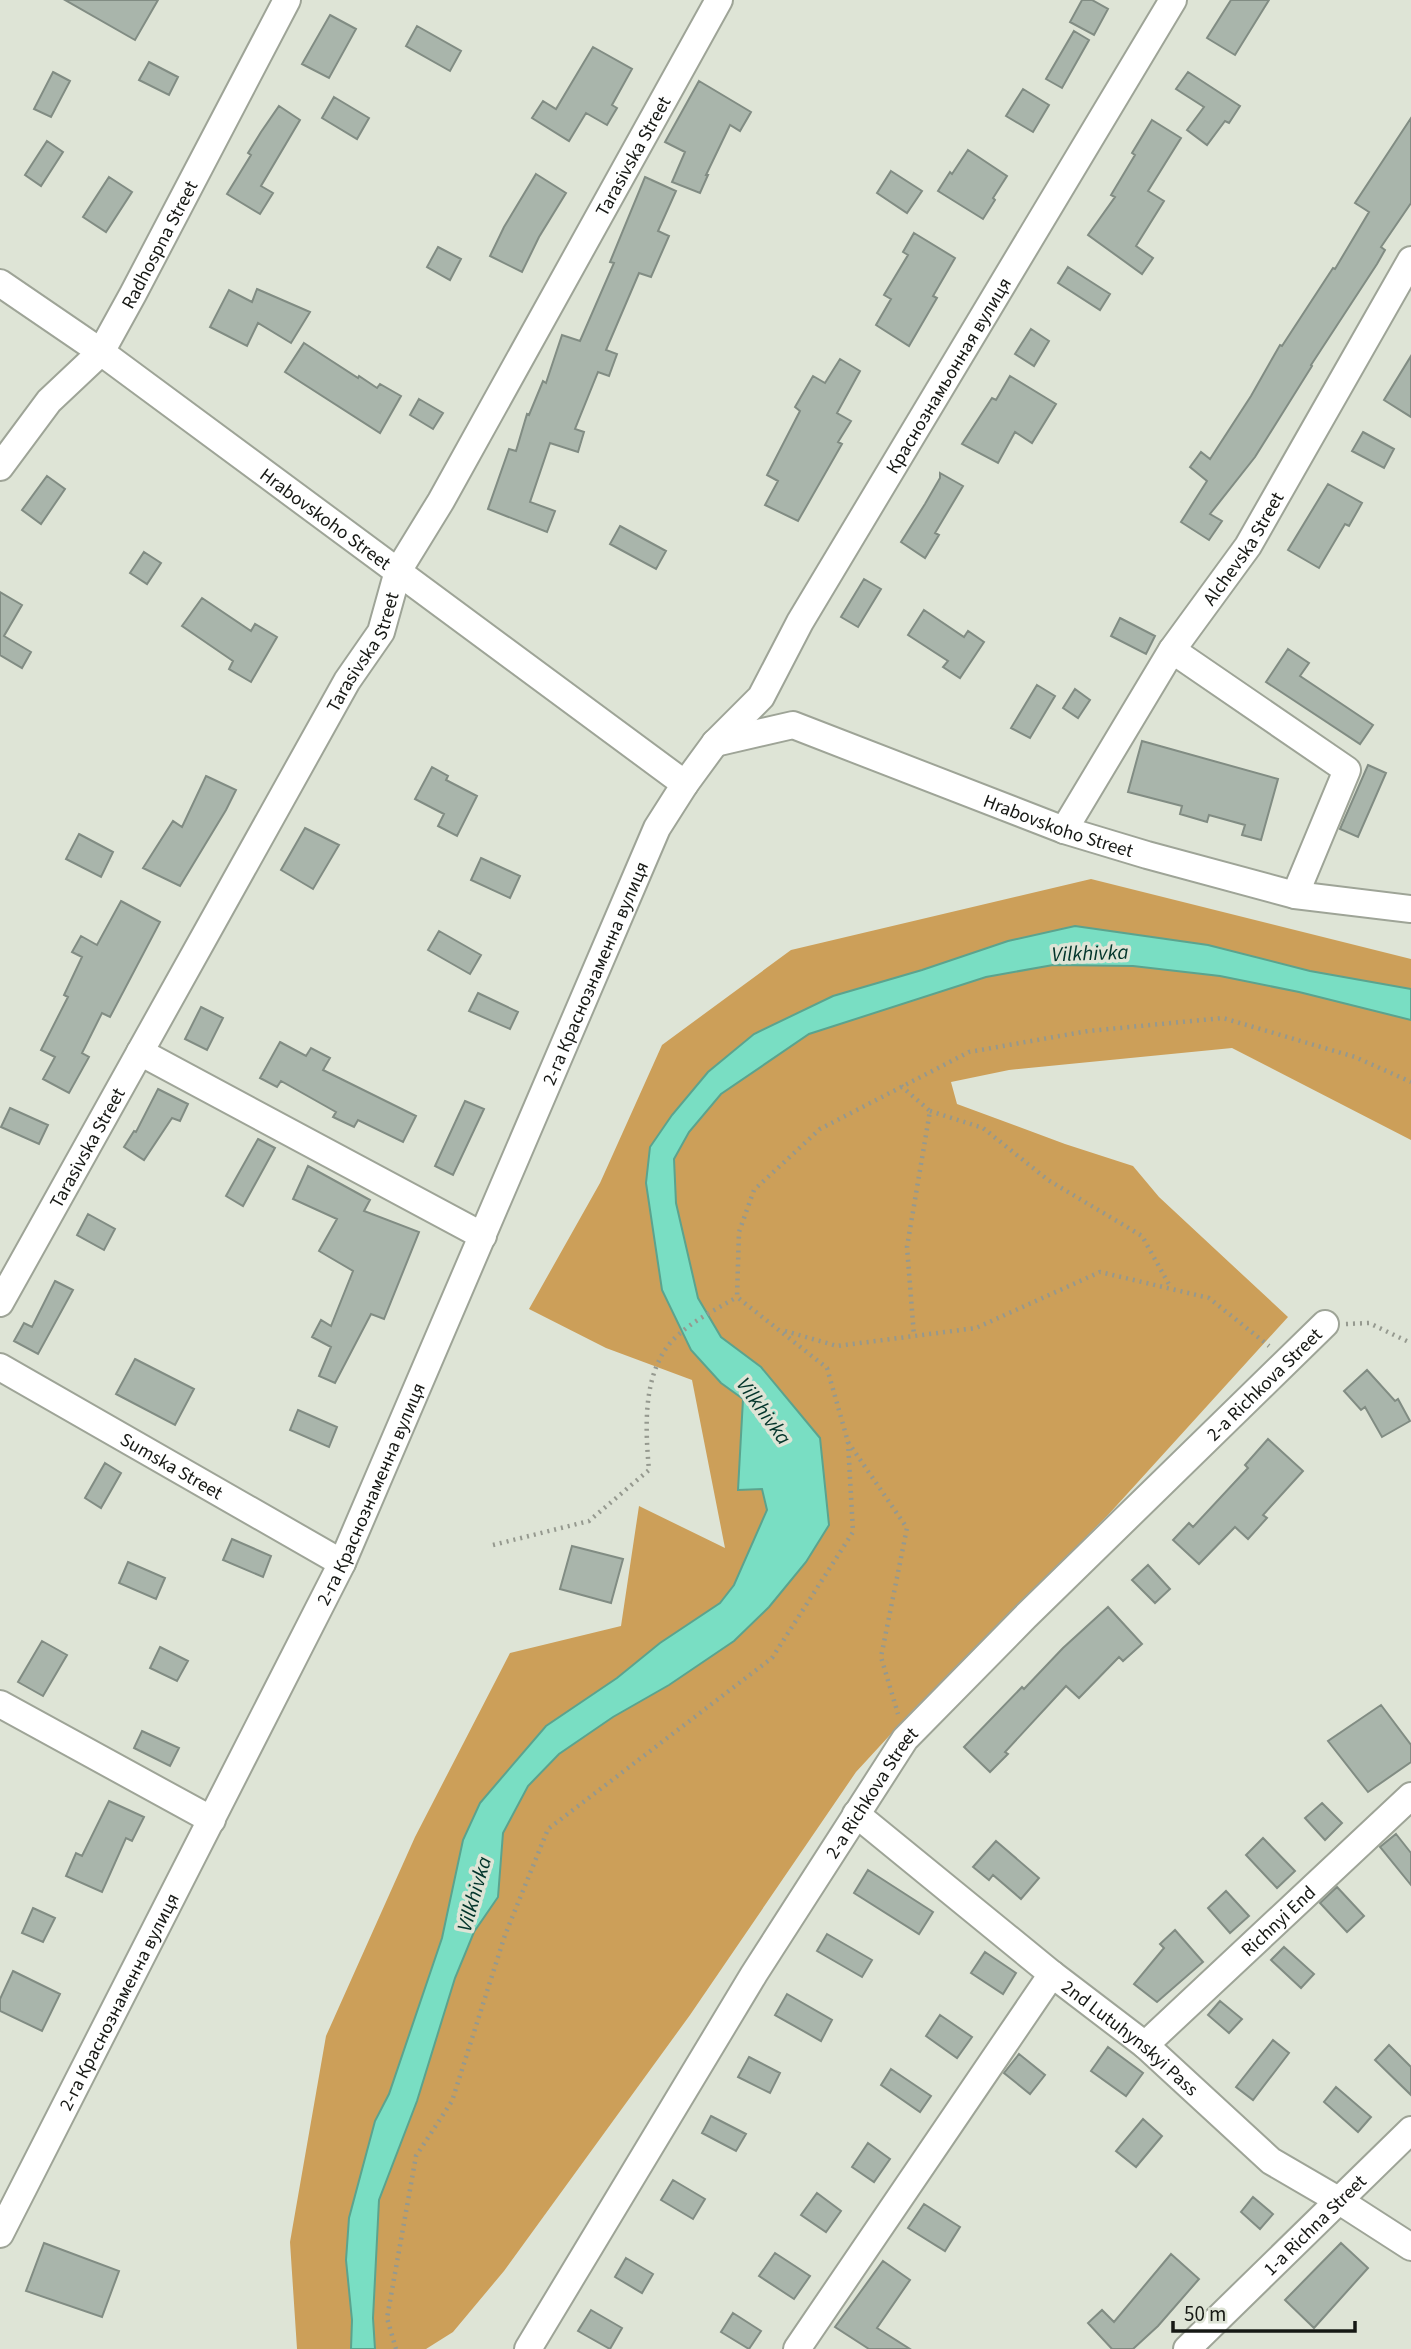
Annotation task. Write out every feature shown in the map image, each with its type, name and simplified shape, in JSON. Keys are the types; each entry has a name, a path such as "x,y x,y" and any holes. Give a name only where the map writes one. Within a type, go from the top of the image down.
{"street":[{"name":"Radhospna Street","path":"0,467 49,401 101,352 287,0"},
{"name":"Tarasivska Street","path":"0,1303 347,681 382,632 398,571 441,501 719,0"},
{"name":"Краснознамьонная вулиця","path":"715,743 761,696 800,622 1174,0"},
{"name":"Alchevska Street","path":"1064,831 1172,650 1248,546 1411,260"},
{"name":"Hrabovskoho Street","path":"0,283 101,352 685,784"},
{"path":"1172,650 1347,770 1295,895"},
{"name":"Hrabovskoho Street","path":"715,743 793,726 1064,831 1295,895 1411,909"},
{"name":"2-га Краснознаменна вулиця","path":"0,2234 342,1563 657,828 715,743"},
{"path":"140,1052 483,1236"},
{"name":"2-a Richkova Street","path":"528,2349 754,1974 905,1739 1025,1617 1317,1332"},
{"name":"Sumska Street","path":"0,1367 342,1563"},
{"path":"0,1704 212,1820"},
{"name":"Richnyi End","path":"1144,2045 1411,1796"},
{"name":"2nd Lutuhynskyi Pass","path":"856,1814 1052,1974 1144,2045 1270,2161 1338,2200 1411,2247"},
{"path":"797,2349 1052,1974"},
{"name":"1-a Richna Street","path":"1187,2349 1411,2130"}],"path":[{"path":"737,1297 739,1232 754,1190 820,1129 969,1052 1088,1031 1223,1018 1355,1057 1411,1082"},
{"path":"901,1086 930,1111 983,1128 1048,1180 1142,1236 1171,1289"},
{"path":"914,1336 907,1247 930,1111"},
{"path":"780,1330 837,1346 976,1328 1100,1272 1209,1298 1271,1347 1317,1332 1369,1323 1411,1343"},
{"path":"396,2349 387,2318 416,2156 452,2101 505,1935 548,1829 772,1658 852,1532 848,1442 827,1368 737,1297"},
{"path":"493,1545 589,1521 649,1470 646,1426 653,1372 675,1338 690,1325 737,1297"},
{"path":"848,1442 907,1528 881,1657 905,1739"}],"shaded area":[{"path":"1091,879 1411,959 1411,1140 1232,1048 1009,1070 951,1082 957,1104 1133,1166 1159,1197 1288,1317 1108,1515 913,1710 856,1772 690,2015 504,2271 453,2332 426,2349 297,2349 290,2242 326,2036 415,1837 510,1653 621,1626 639,1506 725,1548 692,1380 606,1348 529,1309 600,1183 662,1045 791,950"}],"water":[{"name":"Vilkhivka","path":"1075,926 1208,945 1310,971 1411,989 1411,1020 1299,992 1220,976 1133,966 1053,965 986,977 809,1034 721,1094 689,1132 674,1159 676,1203 698,1298 721,1337 761,1367 820,1438 829,1525 806,1562 769,1607 734,1641 559,1754 528,1786 503,1833 498,1897 474,1932 455,1978 417,2101 379,2200 373,2318 375,2349 351,2349 352,2320 346,2260 349,2218 375,2121 389,2094 442,1938 463,1840 480,1803 546,1726 720,1603 734,1585 767,1510 762,1489 738,1490 743,1399 721,1383 691,1350 662,1290 646,1183 650,1147 672,1115 708,1072 754,1034 833,996 1008,941"}],"building":[{"path":"65,0 158,0 135,40"},
{"path":"1082,0 1092,0 1108,9 1094,35 1070,22"},
{"path":"1231,0 1269,0 1235,55 1207,38"},
{"path":"330,15 356,29 329,78 302,64"},
{"path":"417,26 461,51 450,71 406,46"},
{"path":"1074,31 1089,40 1062,88 1046,79"},
{"path":"593,47 632,69 612,105 617,108 607,125 586,113 569,141 532,118 543,101 556,109"},
{"path":"149,62 178,77 169,95 139,80"},
{"path":"53,72 70,81 51,117 34,109"},
{"path":"1188,72 1240,106 1229,123 1225,121 1207,145 1187,130 1204,107 1176,89"},
{"path":"699,81 751,112 740,131 730,125 700,193 672,182 685,152 665,142"},
{"path":"1023,89 1049,105 1033,132 1006,116"},
{"path":"334,97 369,118 357,139 322,118"},
{"path":"279,106 300,120 261,186 273,193 260,214 227,194 251,155 248,153"},
{"path":"1411,118 1411,203 1381,247 1385,250 1377,264 1255,457 1210,514 1222,521 1209,540 1181,522 1207,481 1190,467 1201,452 1210,459 1280,345 1282,346 1333,268 1335,269 1369,212 1355,203"},
{"path":"1152,120 1181,138 1148,191 1164,201 1136,246 1153,258 1142,274 1088,235 1115,197 1111,195"},
{"path":"47,141 63,152 41,186 25,175"},
{"path":"968,150 1007,176 983,219 938,191"},
{"path":"891,171 922,191 907,213 877,193"},
{"path":"536,174 566,193 539,237 522,272 490,256"},
{"path":"109,177 132,192 106,232 83,217"},
{"path":"645,177 676,191 658,231 669,236 651,277 639,273 606,350 617,354 609,376 598,372 575,429 584,432 578,452 550,443 530,502 555,511 547,532 488,509 509,449 516,451 527,414 529,415 543,381 546,383 562,335 580,341 614,263 610,262"},
{"path":"914,233 955,258 933,296 937,298 909,346 876,325 891,299 884,295 908,255 903,252"},
{"path":"438,247 461,259 450,280 427,267"},
{"path":"1068,267 1110,294 1100,310 1058,283"},
{"path":"257,289 310,312 291,343 258,323 247,346 210,327 229,290 252,302"},
{"path":"1031,329 1049,341 1034,366 1015,354"},
{"path":"304,343 358,378 359,376 377,388 380,384 401,396 380,433 285,372"},
{"path":"1411,356 1411,417 1384,400"},
{"path":"840,359 860,371 837,413 851,421 838,442 842,444 798,521 765,505 778,481 767,475 800,411 795,407 813,376 825,383"},
{"path":"1010,376 1056,404 1032,443 1015,432 998,463 962,444 992,398 996,400"},
{"path":"419,399 443,413 433,429 410,415"},
{"path":"1363,432 1394,449 1384,468 1352,451"},
{"path":"940,473 963,486 935,533 939,535 925,558 901,542 940,478"},
{"path":"47,476 65,489 41,524 22,510"},
{"path":"1328,484 1362,503 1349,526 1345,524 1319,568 1288,550"},
{"path":"620,526 666,551 656,569 610,544"},
{"path":"144,552 161,563 147,584 130,573"},
{"path":"864,579 881,589 858,627 841,617"},
{"path":"0,592 22,605 4,636 31,652 22,668 0,655"},
{"path":"202,598 251,631 255,624 277,637 251,682 229,669 233,661 182,626"},
{"path":"924,610 964,637 968,631 984,642 960,678 943,667 948,661 908,635"},
{"path":"1120,618 1155,636 1146,654 1111,636"},
{"path":"1288,649 1309,663 1300,676 1373,725 1360,744 1266,682"},
{"path":"1037,685 1055,696 1030,738 1011,728"},
{"path":"1075,689 1090,700 1078,718 1063,708"},
{"path":"1142,741 1278,779 1261,840 1242,835 1245,825 1209,815 1207,822 1180,814 1182,806 1128,792"},
{"path":"1368,765 1386,773 1358,837 1340,829"},
{"path":"432,767 448,776 446,780 477,796 457,836 438,826 444,814 415,799"},
{"path":"206,776 236,790 180,886 143,868 173,821 182,827"},
{"path":"305,828 339,845 313,889 281,870"},
{"path":"79,834 113,852 101,877 66,859"},
{"path":"481,858 520,876 510,898 471,880"},
{"path":"121,901 160,922 110,1017 102,1013 82,1053 89,1057 69,1093 43,1079 55,1057 41,1050 68,997 64,995 82,957 72,952 81,936 97,945"},
{"path":"439,931 481,955 470,974 428,950"},
{"path":"478,993 518,1012 510,1029 469,1011"},
{"path":"201,1007 223,1018 207,1050 185,1039"},
{"path":"280,1042 306,1056 311,1048 330,1058 323,1070 416,1116 403,1142 358,1120 354,1127 333,1117 336,1112 281,1081 277,1087 260,1078"},
{"path":"158,1089 188,1104 180,1121 172,1118 144,1160 124,1147 134,1131 136,1132"},
{"path":"465,1101 484,1109 453,1175 435,1166"},
{"path":"10,1108 48,1125 39,1144 1,1127"},
{"path":"258,1139 275,1148 243,1206 226,1196"},
{"path":"308,1166 370,1200 364,1211 419,1232 384,1319 371,1314 335,1383 319,1376 331,1347 312,1337 321,1320 331,1326 353,1271 319,1251 337,1219 293,1199"},
{"path":"88,1214 115,1229 104,1250 77,1235"},
{"path":"55,1281 73,1290 38,1354 14,1341 24,1323 32,1327"},
{"path":"135,1359 194,1389 175,1425 116,1394"},
{"path":"1367,1370 1395,1401 1398,1399 1410,1421 1382,1437 1365,1407 1361,1410 1344,1391"},
{"path":"298,1410 337,1427 329,1447 290,1430"},
{"path":"1268,1439 1303,1471 1263,1515 1267,1518 1248,1539 1235,1527 1199,1564 1173,1540 1189,1523 1193,1527 1248,1468 1245,1465"},
{"path":"105,1463 121,1473 101,1508 85,1498"},
{"path":"232,1539 271,1556 263,1577 223,1560"},
{"path":"572,1546 623,1559 611,1603 560,1589"},
{"path":"128,1562 165,1578 156,1599 119,1583"},
{"path":"1148,1565 1170,1589 1155,1603 1132,1580"},
{"path":"1108,1607 1142,1644 1123,1661 1119,1657 1079,1698 1066,1686 990,1772 964,1747 1022,1687 1024,1689"},
{"path":"42,1641 67,1655 43,1696 18,1682"},
{"path":"160,1647 188,1661 177,1681 150,1668"},
{"path":"1381,1705 1411,1745 1411,1762 1368,1792 1328,1741"},
{"path":"142,1731 179,1748 170,1766 134,1748"},
{"path":"109,1801 144,1817 132,1841 126,1838 102,1892 66,1876 76,1853 82,1856"},
{"path":"1322,1803 1342,1823 1325,1840 1305,1818"},
{"path":"1396,1834 1411,1853 1411,1885 1380,1847"},
{"path":"1263,1838 1295,1871 1277,1888 1246,1855"},
{"path":"996,1841 1039,1878 1021,1899 993,1875 989,1880 973,1867"},
{"path":"868,1870 933,1912 919,1934 854,1893"},
{"path":"1337,1887 1364,1916 1347,1932 1320,1903"},
{"path":"1226,1891 1249,1916 1230,1933 1208,1908"},
{"path":"33,1908 55,1918 43,1942 22,1933"},
{"path":"1175,1930 1203,1962 1157,2002 1134,1984 1164,1948 1160,1944"},
{"path":"827,1934 872,1960 862,1977 817,1951"},
{"path":"1284,1947 1314,1974 1301,1988 1271,1960"},
{"path":"985,1952 1016,1973 1003,1994 971,1973"},
{"path":"13,1971 60,1994 42,2031 0,2011 0,1999"},
{"path":"787,1994 832,2020 821,2041 775,2015"},
{"path":"1220,2001 1242,2019 1229,2033 1208,2015"},
{"path":"940,2015 972,2037 957,2058 926,2036"},
{"path":"1273,2040 1289,2053 1253,2100 1236,2087"},
{"path":"1389,2045 1411,2067 1411,2095 1375,2060"},
{"path":"1108,2047 1143,2073 1126,2096 1091,2071"},
{"path":"1019,2054 1045,2075 1030,2094 1004,2073"},
{"path":"749,2057 780,2073 770,2093 738,2077"},
{"path":"891,2069 931,2096 920,2112 881,2085"},
{"path":"1336,2087 1371,2117 1358,2132 1324,2102"},
{"path":"711,2116 746,2134 736,2151 702,2133"},
{"path":"1143,2119 1162,2136 1136,2167 1116,2151"},
{"path":"868,2143 890,2159 874,2182 852,2167"},
{"path":"673,2180 705,2199 693,2219 661,2200"},
{"path":"817,2193 841,2211 826,2232 801,2215"},
{"path":"1253,2197 1273,2214 1260,2229 1241,2212"},
{"path":"924,2204 960,2227 945,2251 908,2228"},
{"path":"44,2243 119,2271 102,2317 26,2291"},
{"path":"1341,2243 1368,2268 1314,2328 1285,2300"},
{"path":"775,2253 810,2276 794,2299 759,2276"},
{"path":"1171,2254 1199,2279 1158,2326 1133,2349 1112,2349 1088,2323 1102,2310 1114,2322"},
{"path":"626,2258 653,2274 642,2293 615,2277"},
{"path":"883,2261 910,2280 877,2328 910,2349 869,2349 835,2327"},
{"path":"591,2310 622,2328 610,2349 578,2331"},
{"path":"733,2313 761,2331 749,2349 721,2332"}]}
